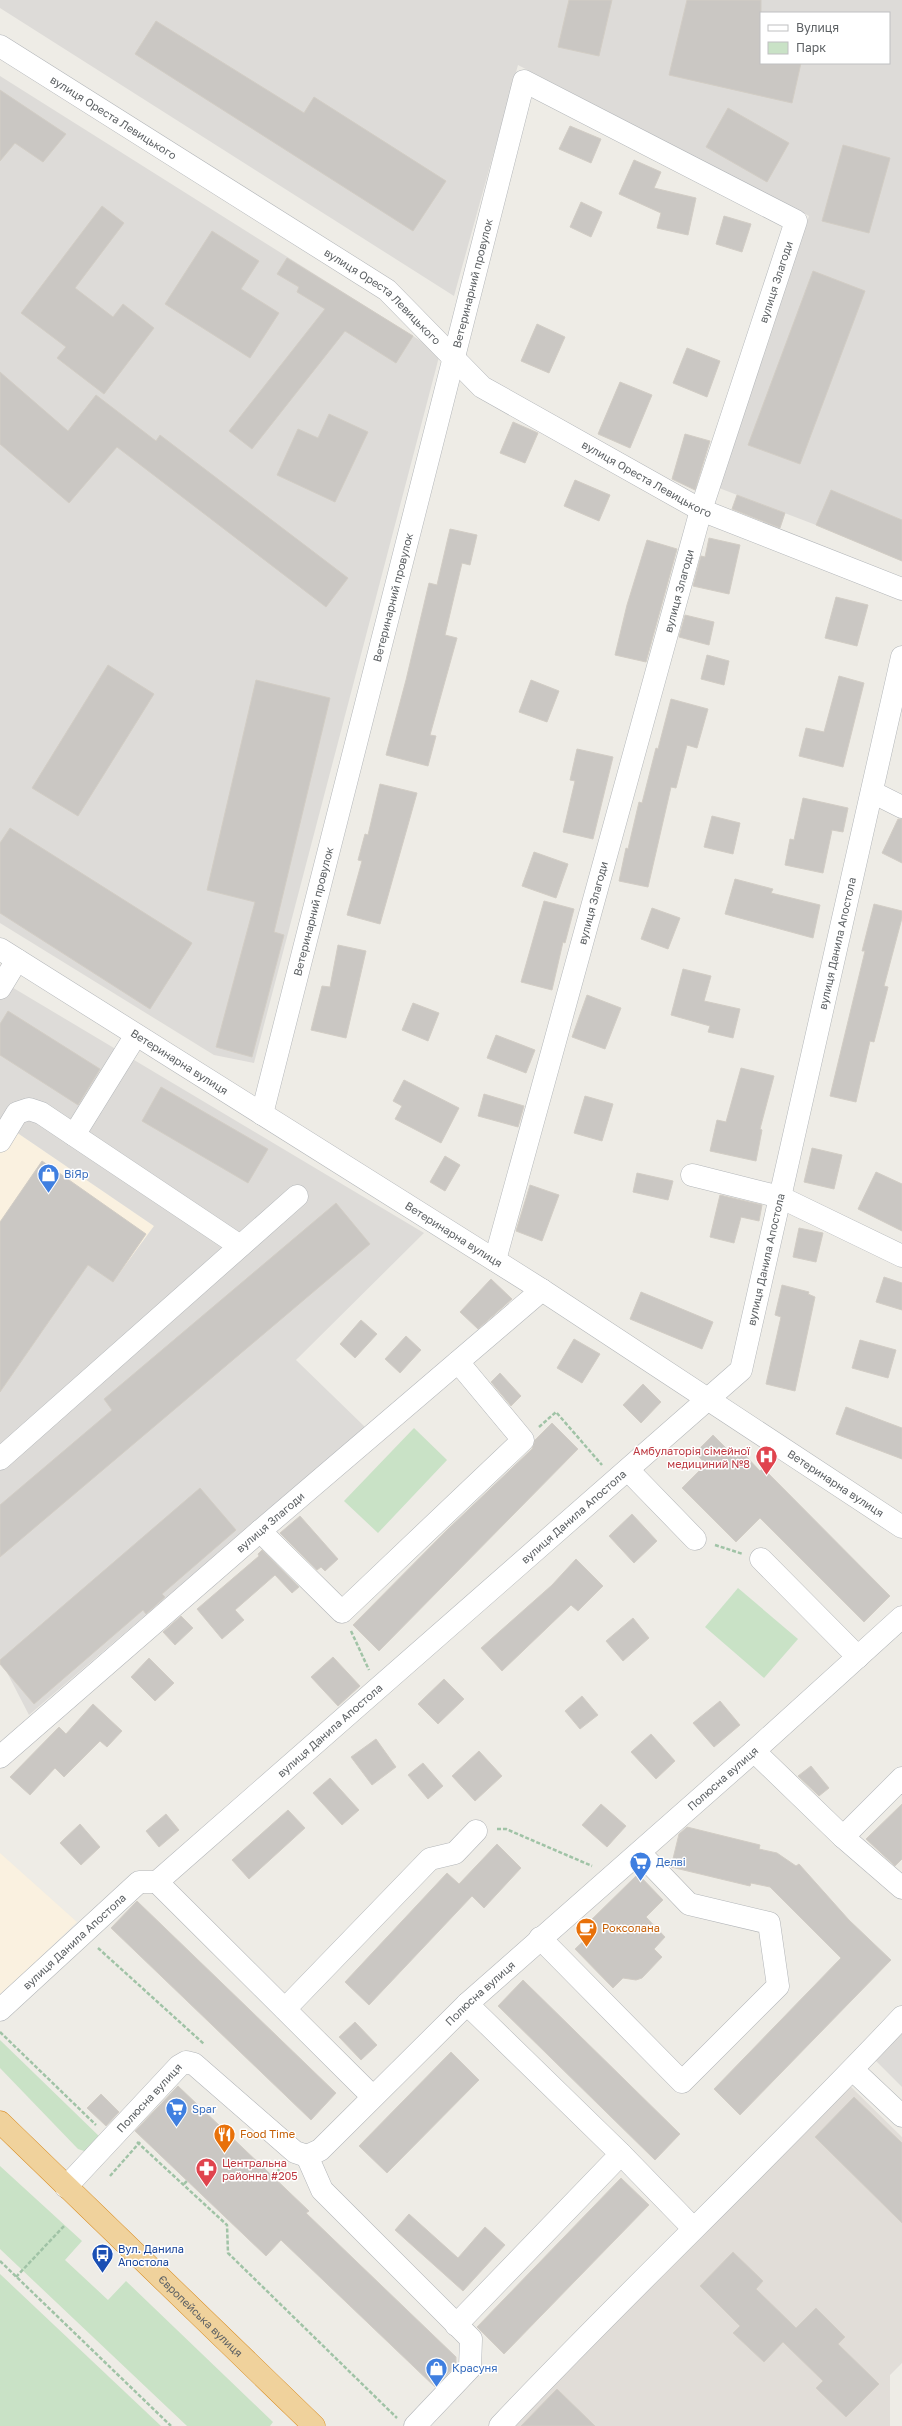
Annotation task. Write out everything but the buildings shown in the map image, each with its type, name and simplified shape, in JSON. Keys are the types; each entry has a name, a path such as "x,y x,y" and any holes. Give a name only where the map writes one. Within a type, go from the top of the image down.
{"highway":[{"name":"Європейська вулиця","path":"0,2122 314,2426"}],"street":[{"name":"вулиця Ореста Левицького","path":"0,46 387,290 482,387 701,510 902,589"},
{"name":"Ветеринарний провулок","path":"262,1114 524,81"},
{"name":"вулиця Злагоди","path":"495,1260 701,510 796,221 524,81"},
{"name":"вулиця Данила Апостола","path":"0,2010 140,1882 157,1882 742,1370 902,657"},
{"path":"872,792 902,807"},
{"name":"Ветеринарна вулиця","path":"9,955 542,1290 902,1527"},
{"path":"0,988 9,955"},
{"path":"74,1135 136,1035"},
{"path":"0,1139 17,1113 29,1109 41,1114 240,1246"},
{"path":"692,1175 780,1197 902,1256"},
{"path":"0,1459 296,1196"},
{"name":"вулиця Злагоди","path":"0,1756 542,1290"},
{"path":"260,1531 342,1612 523,1440 458,1362"},
{"path":"622,1475 696,1539"},
{"path":"761,1559 858,1657"},
{"name":"Полюсна вулиця","path":"66,2187 112,2140 179,2066 186,2062 194,2064 295,2152 307,2156 320,2150 372,2096 467,2004 611,1876 640,1853 902,1617"},
{"path":"754,1751 843,1837 902,1888"},
{"path":"843,1837 902,1778"},
{"path":"285,2009 430,1859 455,1853 476,1831"},
{"path":"540,1938 682,2082 778,1986 769,1923 689,1904 640,1853"},
{"path":"157,1882 372,2096"},
{"path":"467,2004 621,2154 693,2228"},
{"path":"500,2426 563,2358 853,2070 902,2017"},
{"path":"853,2070 902,2116"},
{"path":"456,2325 621,2154"},
{"path":"307,2156 322,2190 471,2339 470,2368 407,2423"}],"path":[{"path":"523,1440 556,1412 622,1475"},
{"path":"696,1539 761,1559"},
{"path":"342,1612 378,1688"},
{"path":"476,1831 506,1829 611,1876"},
{"path":"83,1934 210,2050"},
{"path":"0,2032 112,2140 140,2142 227,2225 228,2253 407,2423"},
{"path":"110,2176 140,2142"},
{"path":"184,2184 187,2181"},
{"path":"227,2225 230,2222"},
{"path":"16,2276 64,2226"},
{"path":"0,2261 172,2426"}],"shaded area":[{"path":"0,0 902,0 902,561 816,525 719,488 809,216 518,65 454,296 0,8"},
{"path":"0,76 440,353 254,1063 214,1055 0,923"},
{"path":"0,980 424,1233 296,1360 365,1427 29,1715 0,1659 0,1392 88,1265 113,1282 154,1226 0,1121"},
{"path":"0,1121 154,1226 113,1282 88,1266 0,1392"},
{"path":"0,1853 77,1922 0,1996"},
{"path":"902,2031 902,2087 874,2059"},
{"path":"845,2081 902,2137 902,2363 890,2375 890,2426 506,2426"}],"green space":[{"path":"414,1428 447,1460 378,1533 344,1501"},
{"path":"738,1588 798,1639 764,1678 705,1627"},
{"path":"0,2040 103,2140 87,2152 78,2149 0,2068"},
{"path":"0,2166 82,2241 65,2260 108,2300 126,2281 273,2422 270,2426 187,2426 0,2249"},
{"path":"0,2274 161,2426 0,2426"}],"place":[{"name":"ВіЯр","path":"49,1194"},
{"name":"Амбулаторія сімейної медициний №8","path":"766,1476"},
{"name":"Делві","path":"641,1882"},
{"name":"Роксолана","path":"586,1948"},
{"name":"Spar","path":"176,2128"},
{"name":"Food Time","path":"224,2154"},
{"name":"Центральна районна #205","path":"207,2188"},
{"name":"Вул. Данила Апостола","path":"102,2274"},
{"name":"Красуня","path":"437,2388"}]}
